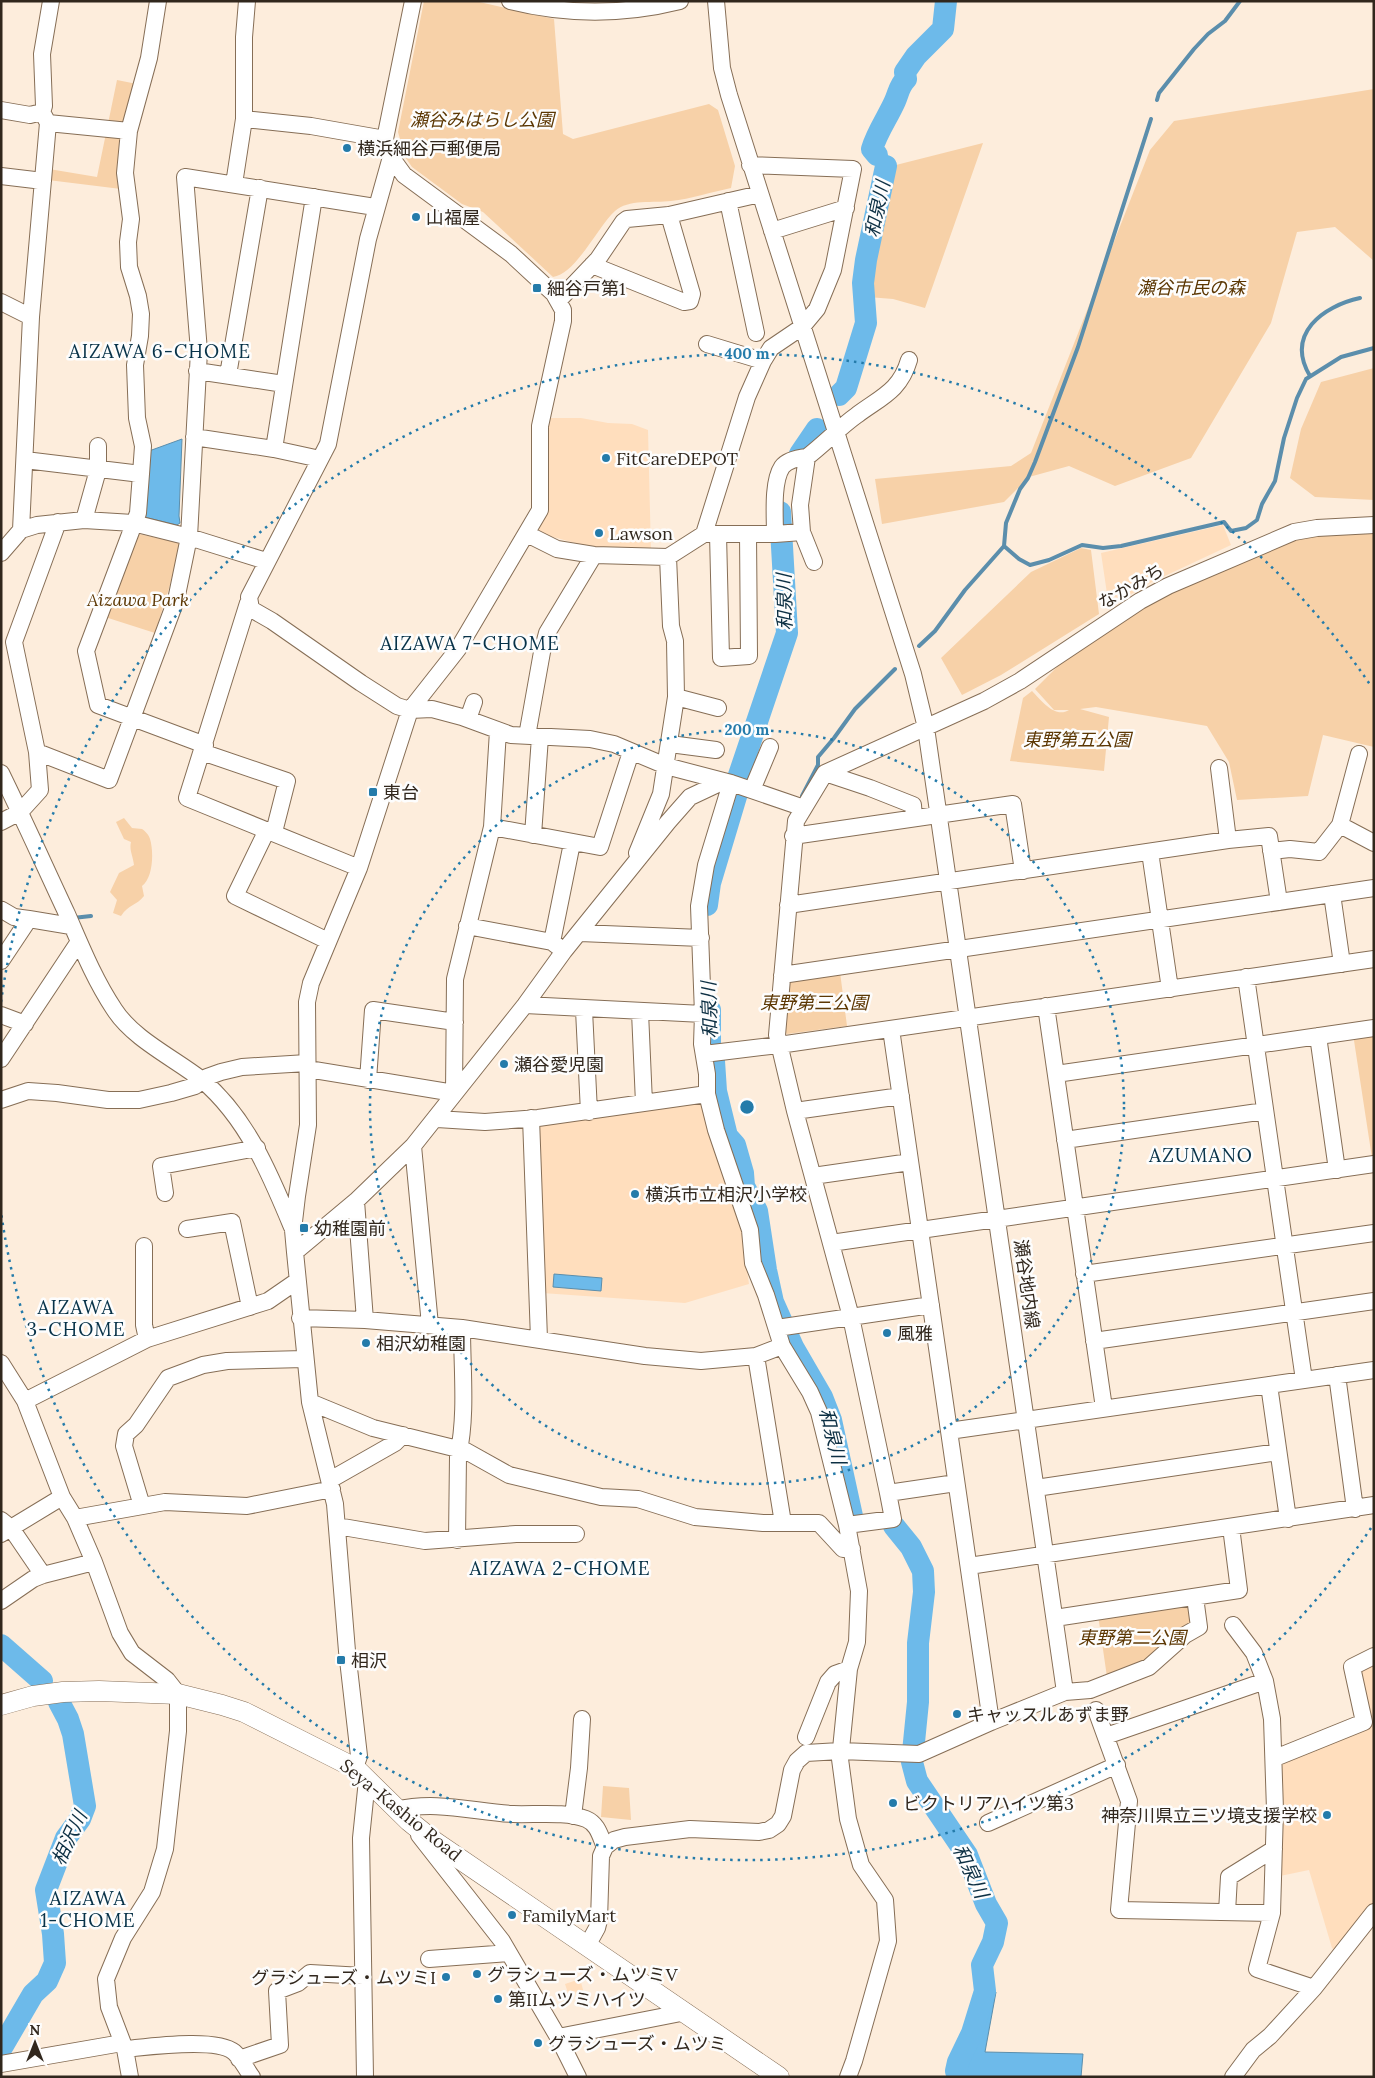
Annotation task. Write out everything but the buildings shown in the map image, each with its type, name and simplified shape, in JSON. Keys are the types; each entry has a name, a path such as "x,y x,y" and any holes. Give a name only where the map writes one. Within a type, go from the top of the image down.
{"main road":[{"name":"Seya-Kashio Road","path":"1,1705 33,1696 63,1692 124,1691 178,1694 244,1712 361,1774 403,1816 435,1842 779,2077"}],"street":[{"path":"21,530 31,317 43,181 45,117 42,54 51,1"},
{"path":"158,1 149,58 129,131 125,173 131,219 128,242 129,267 138,296 141,314 140,336 135,365 137,418 143,446 138,513 86,651 98,705 287,781 270,831 235,896 328,940"},
{"path":"234,184 244,120 246,1"},
{"path":"365,2077 360,1838 361,1774 346,1642 337,1526 331,1484 310,1402 304,1359 293,1230 308,1125 307,1002 311,982 359,868 410,710 458,650 540,510 540,426 563,321 563,310 554,294 511,254 404,175 391,157 385,139 413,1"},
{"path":"510,1 558,11 584,12 626,10 680,1"},
{"name":"瀬谷地内線","path":"716,1 722,68 750,165 913,674 926,728 1066,1692"},
{"path":"1,110 129,131"},
{"path":"244,120 311,126 385,139"},
{"path":"359,868 187,798 249,597 328,444 375,207 391,157"},
{"path":"748,534 749,656 722,658 711,534 747,397 771,348 802,327 817,308 832,270 853,169 750,165"},
{"path":"1,176 43,181"},
{"path":"37,752 109,780 176,600 190,537 199,350 184,177 375,207"},
{"path":"228,375 260,188"},
{"path":"559,300 592,265 622,222 627,219 669,215 760,194"},
{"path":"274,449 314,197"},
{"path":"728,201 756,333"},
{"path":"772,232 846,208"},
{"path":"592,265 684,302 690,301 692,294 669,215"},
{"path":"1,302 31,317"},
{"path":"708,344 763,361"},
{"path":"779,534 775,491 782,468 791,460 807,458 856,415 892,389 905,374 909,360"},
{"path":"197,371 284,384"},
{"path":"194,437 274,449 320,459"},
{"path":"84,520 98,470 98,446"},
{"path":"807,458 800,505 802,532 814,562"},
{"path":"25,460 141,474"},
{"path":"1,553 21,530 58,522 84,520 133,523 190,537 266,561"},
{"path":"1,822 20,812 40,790 37,752 8,640 58,522"},
{"name":"なかみち","path":"824,773 984,701 1020,681 1125,610 1168,586 1294,532 1317,528 1374,525"},
{"path":"527,534 557,549 594,555 668,556 711,534 802,532"},
{"path":"534,835 534,736 542,652 547,633 594,555"},
{"path":"630,871 662,794 676,697 676,641 671,626 668,556"},
{"path":"248,603 251,609 272,621 360,683 397,706 410,710 432,709 511,735 590,739 614,744 666,766 737,785 804,808"},
{"path":"676,697 718,708"},
{"path":"468,720 474,702"},
{"path":"454,1094 455,978 492,827 498,731"},
{"path":"670,744 716,750"},
{"path":"770,747 737,785 706,865 699,906 703,1014 702,1044 709,1053 708,1094 716,1130 750,1230 753,1263 782,1327 782,1346 810,1392 819,1412 847,1526 859,1591 857,1642 849,1669 840,1751 848,1819 861,1865 885,1900 888,1941 848,2077"},
{"path":"492,827 600,847 631,752"},
{"path":"1271,851 1290,849 1319,852 1340,825 1359,754"},
{"path":"1219,768 1228,840"},
{"path":"1,773 78,943 114,1009 126,1025 202,1081 231,1110 257,1148 293,1230"},
{"path":"847,1526 893,1519 851,1317 778,1045 777,1035 793,836 796,821 824,773 870,788 912,805 914,818"},
{"path":"467,926 558,946 580,933 690,797 737,785"},
{"path":"793,836 1013,804 1023,871"},
{"path":"1340,825 1374,843"},
{"path":"788,905 1228,840 1269,836 1279,902"},
{"path":"295,1252 356,1201 413,1146 525,1005 558,946 572,842"},
{"path":"1150,852 1170,989"},
{"path":"782,975 1374,888"},
{"path":"1332,894 1342,964"},
{"path":"1,911 14,917 69,921"},
{"path":"1,961 29,919"},
{"path":"580,933 701,938"},
{"path":"1,1059 78,943"},
{"path":"709,1053 778,1045 1374,959"},
{"path":"1246,978 1304,1380"},
{"path":"525,1005 584,1010 703,1014"},
{"path":"1046,1006 1104,1408"},
{"path":"368,1080 373,1010 455,1022"},
{"path":"584,1010 589,1112"},
{"path":"640,1012 644,1104"},
{"path":"1,1015 25,1024"},
{"path":"1056,1074 1374,1028"},
{"path":"891,1029 991,1722"},
{"path":"1318,1036 1337,1170"},
{"path":"1,1100 28,1091 108,1100 139,1100 171,1094 195,1086 221,1072 242,1067 307,1066 368,1080 454,1094"},
{"path":"437,1118 485,1122 531,1118 589,1112 708,1094"},
{"path":"795,1111 900,1096"},
{"path":"1065,1140 1265,1111"},
{"path":"531,1118 539,1339"},
{"path":"413,1146 430,1325"},
{"path":"165,1193 161,1166 257,1148"},
{"path":"813,1176 910,1162"},
{"path":"831,1243 1374,1164"},
{"path":"356,1201 365,1320"},
{"path":"187,1230 232,1222 250,1307"},
{"path":"1084,1274 1374,1233"},
{"path":"144,1246 144,1324 147,1338"},
{"path":"25,1400 147,1338 268,1301 297,1281"},
{"path":"1094,1341 1374,1301"},
{"path":"782,1327 931,1305"},
{"path":"300,1318 365,1320 462,1328 645,1356 701,1362 756,1356 782,1346"},
{"path":"457,1540 462,1421 462,1328"},
{"path":"756,1356 783,1523"},
{"path":"142,1506 124,1446 126,1434 136,1425 168,1378 203,1365 227,1361 304,1359"},
{"path":"1,1363 25,1400 62,1497 76,1518 94,1562 120,1633 132,1653 167,1680 178,1694 178,1731 165,1849 152,1892 123,1938 106,1979 109,2007 123,2046 130,2077"},
{"path":"949,1432 1374,1370"},
{"path":"1336,1375 1355,1509"},
{"path":"1269,1385 1288,1519"},
{"path":"310,1402 373,1428 460,1449 509,1475 601,1498 638,1498 695,1517 783,1523 819,1523 843,1549 852,1549"},
{"path":"76,1518 165,1502 247,1506 331,1484 403,1435"},
{"path":"1036,1488 1278,1452"},
{"path":"888,1493 956,1483"},
{"path":"43,1575 4,1527 62,1497"},
{"path":"969,1566 1374,1505"},
{"path":"337,1526 425,1541 516,1534 576,1534"},
{"path":"1054,1618 1240,1590 1231,1527"},
{"path":"1,1602 33,1579 94,1562"},
{"path":"587,1946 597,1928 599,1920 600,1864 605,1847 614,1840 625,1837 690,1830 759,1832 769,1830 778,1824 783,1816 792,1770 797,1761 806,1753 840,1751 915,1754 1066,1692 1090,1690 1149,1667 1185,1635 1199,1627 1194,1597"},
{"path":"1233,1624 1254,1653 1265,1681 1272,1718 1275,1758 1272,1913 1256,1970 1314,1988"},
{"path":"1275,1758 1364,1722 1352,1667 1374,1656"},
{"path":"806,1737 828,1682 835,1674 849,1669"},
{"path":"1106,1736 1265,1681"},
{"path":"1096,1710 1117,1765 1128,1801 1119,1910 1272,1913"},
{"path":"573,1816 579,1768 582,1719"},
{"path":"988,1823 1117,1765"},
{"path":"578,2077 558,2037 502,1941 403,1816 413,1806 422,1806 511,1814 573,1816 586,1819 595,1824 605,1847"},
{"path":"1227,1912 1228,1877 1274,1849"},
{"path":"1233,2077 1253,2050 1270,2036 1314,1988 1374,1912"},
{"path":"429,1959 508,1953"},
{"path":"239,2059 280,2045 277,1991 298,1983 310,1973 363,1976"},
{"path":"558,2037 686,2012"},
{"path":"1,2064 123,2046 200,2044 227,2048 234,2052 252,2077"}],"shaded area":[{"path":"551,418 581,418 608,423 632,424 648,430 651,552 623,551 586,546 535,532 547,422"},
{"path":"1223,525 1231,545 1152,582 1109,607 1101,553"},
{"name":"横浜市立相沢小学校","path":"701,1103 740,1220 749,1284 685,1303 542,1293 537,1126"},
{"name":"神奈川県立三ツ境支援学校","path":"1374,1664 1374,1904 1365,1912 1337,1952 1332,1948 1309,1870 1280,1876 1280,1761 1371,1724 1361,1670"},
{"path":"580,1979 584,1993 576,1995 575,1991 568,1993 565,1984"}],"green space":[{"name":"瀬谷みはらし公園","path":"424,1 475,1 554,19 563,134 573,139 709,104 718,110 735,166 731,188 678,200 642,202 620,207 608,218 570,268 562,274 553,277 483,212 462,204 412,167 405,157 398,132"},
{"path":"117,80 137,84 121,189 48,180 49,169 97,177"},
{"name":"瀬谷市民の森","path":"1374,89 1374,261 1335,227 1297,232 1271,323 1191,458 1115,486 1069,466 1029,477 1004,502 882,524 875,479 1011,466 1031,453 1150,150 1174,121"},
{"path":"983,143 925,308 893,299 868,297 870,270 892,166"},
{"path":"1374,368 1374,500 1315,497 1290,478 1301,429 1321,382"},
{"name":"東野第五公園","path":"1374,531 1374,747 1323,735 1308,796 1237,800 1229,762 1207,726 1096,707 1080,709 1109,717 1104,771 1010,761 1023,698 1032,691 1054,710 1035,689 1064,660 1138,607 1293,538","holes":["1054,710 1069,710 1064,712"]},
{"name":"Aizawa Park","path":"134,533 180,543 170,585 155,633 105,617"},
{"path":"1081,548 1091,550 1099,614 1001,675 962,695 941,658 1031,572"},
{"path":"124,818 132,828 142,829 148,835 152,857 148,877 142,886 144,896 121,916 113,913 117,900 110,892 119,873 134,865 131,842 124,839 116,822"},
{"name":"東野第三公園","path":"840,972 847,1026 787,1034 783,1031 788,977"},
{"path":"1374,1031 1374,1158 1372,1158 1353,1034"},
{"name":"東野第二公園","path":"1188,1601 1192,1624 1148,1660 1107,1677 1098,1615"},
{"path":"603,1786 629,1788 631,1820 601,1817"}],"water":[{"path":"182,439 180,523 177,525 144,517 149,451"},
{"path":"554,1274 602,1278 601,1291 553,1287"},
{"path":"985,1991 996,1992 985,2052 1083,2054 1081,2077 961,2077 959,2063 972,2033"}],"waterway":[{"name":"和泉川","path":"877,155 872,149 900,87 906,79 905,72 916,56 943,29 946,1"},
{"path":"1157,100 1159,93 1194,49 1208,34 1225,21 1240,1"},
{"path":"919,646 935,631 965,590 1004,546 1006,523 1020,489 1028,478 1035,462 1078,347 1151,119"},
{"name":"和泉川","path":"839,395 846,388 866,323 863,283 886,166"},
{"path":"1310,376 1303,361 1302,347 1305,335 1312,324 1321,315 1333,308 1360,298"},
{"path":"1004,546 1019,559 1030,565 1049,560 1082,545 1103,548 1121,546 1224,522 1231,531 1246,528 1257,520 1262,504 1275,481 1284,438 1297,398 1306,379 1341,357 1374,348"},
{"name":"和泉川","path":"800,454 817,429"},
{"name":"和泉川","path":"707,905 710,883 737,793 738,778 787,633 780,512"},
{"path":"802,796 818,765 818,757 855,709 895,669"},
{"path":"73,918 91,916"},
{"name":"和泉川","path":"710,1010 710,1045 714,1061 716,1091 727,1136 735,1145 743,1173 744,1186 757,1211 773,1302 793,1347 822,1397 831,1420 852,1516"},
{"name":"和泉川","path":"894,1526 911,1547 923,1571 924,1592 918,1643 918,1702 912,1762 917,1781 967,1855 986,1904 997,1923 993,1942 982,1965 985,1991 972,2033 958,2062 956,2071 958,2077"},
{"name":"相沢川","path":"1,1645 42,1681"},
{"name":"相沢川","path":"1,2049 33,1994 47,1981 55,1963 53,1934 46,1890 66,1838 80,1819 85,1806 73,1734 59,1702"}],"place":[{"name":"横浜細谷戸郵便局","path":"347,148"},
{"name":"山福屋","path":"416,217"},
{"name":"細谷戸第1","path":"537,288"},
{"name":"FitCareDEPOT","path":"606,458"},
{"name":"Lawson","path":"599,533"},
{"name":"東台","path":"373,792"},
{"name":"瀬谷愛児園","path":"504,1064"},
{"name":"横浜市立相沢小学校","path":"635,1194"},
{"name":"幼稚園前","path":"304,1228"},
{"name":"風雅","path":"887,1333"},
{"name":"相沢幼稚園","path":"366,1343"},
{"name":"相沢","path":"341,1660"},
{"name":"キャッスルあずま野","path":"957,1714"},
{"name":"ビクトリアハイツ第3","path":"893,1803"},
{"name":"神奈川県立三ツ境支援学校","path":"1327,1815"},
{"name":"FamilyMart","path":"512,1915"},
{"name":"グラシューズ・ムツミV","path":"477,1974"},
{"name":"グラシューズ・ムツミI","path":"446,1977"},
{"name":"第IIムツミハイツ","path":"498,1999"},
{"name":"グラシューズ・ムツミ","path":"538,2043"}],"district":[{"name":"AIZAWA 6-CHOME","path":"160,351"},
{"name":"AIZAWA 7-CHOME","path":"470,643"},
{"name":"AZUMANO","path":"1201,1155"},
{"name":"AIZAWA 3-CHOME","path":"76,1318"},
{"name":"AIZAWA 2-CHOME","path":"560,1568"},
{"name":"AIZAWA 1-CHOME","path":"88,1909"}]}
